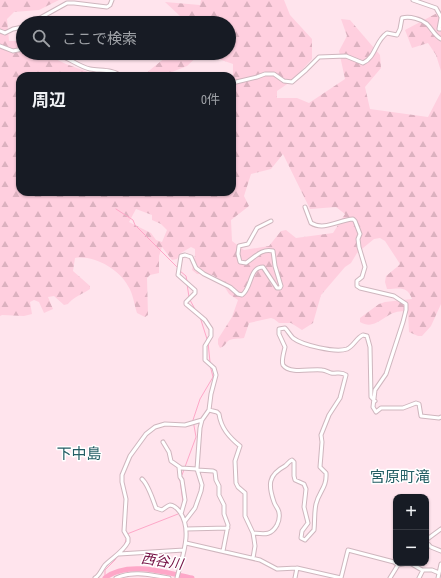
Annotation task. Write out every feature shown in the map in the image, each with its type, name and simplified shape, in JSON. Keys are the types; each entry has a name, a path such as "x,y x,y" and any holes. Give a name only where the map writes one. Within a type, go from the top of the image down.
{"street":[{"path":"44,16 67,3 107,7 110,5 112,0"},
{"path":"413,0 436,8 441,18 439,27 439,29 441,29"},
{"path":"236,82 252,79 265,74 274,74 284,81 292,82 319,56 346,56 363,63 371,58 381,38 387,33 397,35 399,33 402,18 408,16 424,22 441,39"},
{"path":"0,31 5,33 16,28"},
{"path":"1,47 13,51 16,50"},
{"path":"69,60 88,69 114,72"},
{"path":"305,207 311,223 317,226 326,226 353,219 360,234 358,239 359,247 365,266 362,277 358,281 358,286 360,288 394,296 406,304 401,330 386,374 375,390 375,401 373,407 376,412 381,408 403,408 416,403 419,404 421,416 441,417"},
{"path":"185,521 195,508 200,497 202,486 197,469 200,428 202,420 209,410 216,375 214,368 205,360 205,346 211,336 211,329 205,320 186,304 186,302 195,293 195,290 178,275 181,256 191,257 196,268 204,274 230,287 238,294 242,295 246,292 253,272 260,267 263,267 277,288 280,288 281,286 275,266 273,251 262,251 246,263 240,262 238,254 239,246 248,244 257,228 270,221"},
{"path":"253,533 269,534 274,531 280,519 280,514 274,504 270,483 272,477 279,469 292,460 294,462 295,480 304,484 306,489 304,507 308,523 302,531 300,538 305,540 314,530 316,502 327,482 326,473 320,467 322,442 321,435 329,415 340,398 346,375 340,372 332,373 322,370 306,371 288,369 282,364 285,347 279,334 279,329 285,328 292,337 308,345 328,349 347,349 359,337 363,335 367,336 370,347 371,397 375,401"},
{"path":"209,410 219,414 226,434 240,446 235,461 236,483 246,493 245,516 253,533 255,546 253,558"},
{"path":"95,578 101,576 105,566 119,554 128,542 128,538 124,531 127,501 122,487 122,480 126,463 133,451 147,433 156,426 165,424 185,425 202,420"},
{"path":"163,442 169,452 171,460 179,467 215,472 216,480 219,486 219,495 224,505 224,513 228,523 223,551"},
{"path":"179,467 179,477 182,480 185,498 185,503 181,514"},
{"path":"142,479 153,499 156,508 162,510 171,505 176,507 185,521 186,543 177,578"},
{"path":"186,529 228,528"},
{"path":"429,539 441,529"},
{"path":"186,543 253,558 277,569 297,568 341,578 348,550 393,562"},
{"path":"429,545 441,551"},
{"path":"119,554 184,550"},
{"path":"438,578 441,564"},
{"path":"390,578 397,566"},
{"path":"414,566 422,570 432,570 439,573"},
{"path":"295,578 297,568"},
{"path":"419,578 422,570"},
{"path":"116,578 127,574 138,573 169,578"}],"green space":[{"path":"0,0 59,0 39,10 14,12 7,19 9,41 16,41 16,60 58,60 88,72 16,72 16,196 236,196 236,72 233,72 233,64 221,60 236,60 236,16 180,16 165,2 200,5 201,0 284,0 290,15 312,39 312,59 293,80 277,91 277,98 297,98 309,103 345,79 339,51 347,36 341,19 350,20 380,55 381,68 365,87 370,109 428,117 441,92 441,304 431,326 422,336 409,332 408,312 400,311 394,313 372,324 366,325 360,322 360,318 379,304 412,299 405,290 399,288 387,289 385,282 386,276 400,264 385,241 380,238 374,239 357,253 351,263 345,267 321,295 313,323 302,330 291,323 279,323 271,318 249,323 244,338 230,340 220,348 218,339 232,317 238,300 229,294 221,281 213,275 197,274 192,270 195,249 191,247 181,253 177,259 172,260 162,247 159,256 159,273 150,275 147,278 148,315 145,317 137,313 130,289 119,274 105,264 82,258 75,258 73,271 90,286 90,289 75,297 68,304 64,305 54,296 48,297 53,309 44,313 39,302 34,300 30,302 32,314 24,316 0,316","holes":["283,154 310,209 336,207 345,214 333,233 296,238 286,230 281,231 269,246 244,250 232,241 231,220 249,206 244,196 251,174 271,169","136,209 152,215 152,220 161,224 167,230 162,242 156,240 151,233 129,222"]},
{"path":"441,11 441,71 436,55 428,43 412,48 405,30"},
{"path":"162,60 193,60 187,66 172,72 147,72"}],"waterway":[{"path":"116,209 133,220 135,225 178,268"},
{"path":"180,271 186,276 187,281"},
{"path":"187,284 189,297"},
{"path":"190,300 196,311"},
{"path":"200,317 207,339"},
{"path":"208,342 210,362"},
{"path":"182,475 196,437 193,420 200,399 213,377 210,365"},
{"path":"180,480 183,502"},
{"path":"127,534 179,513"},
{"path":"117,553 124,546 127,537"},
{"path":"105,578 105,570 116,558"},
{"name":"西谷川","path":"105,578 114,573 136,569 148,569 192,578"}],"district":[{"name":"下中島","path":"79,454"},
{"name":"宮原町滝","path":"400,477"}]}
